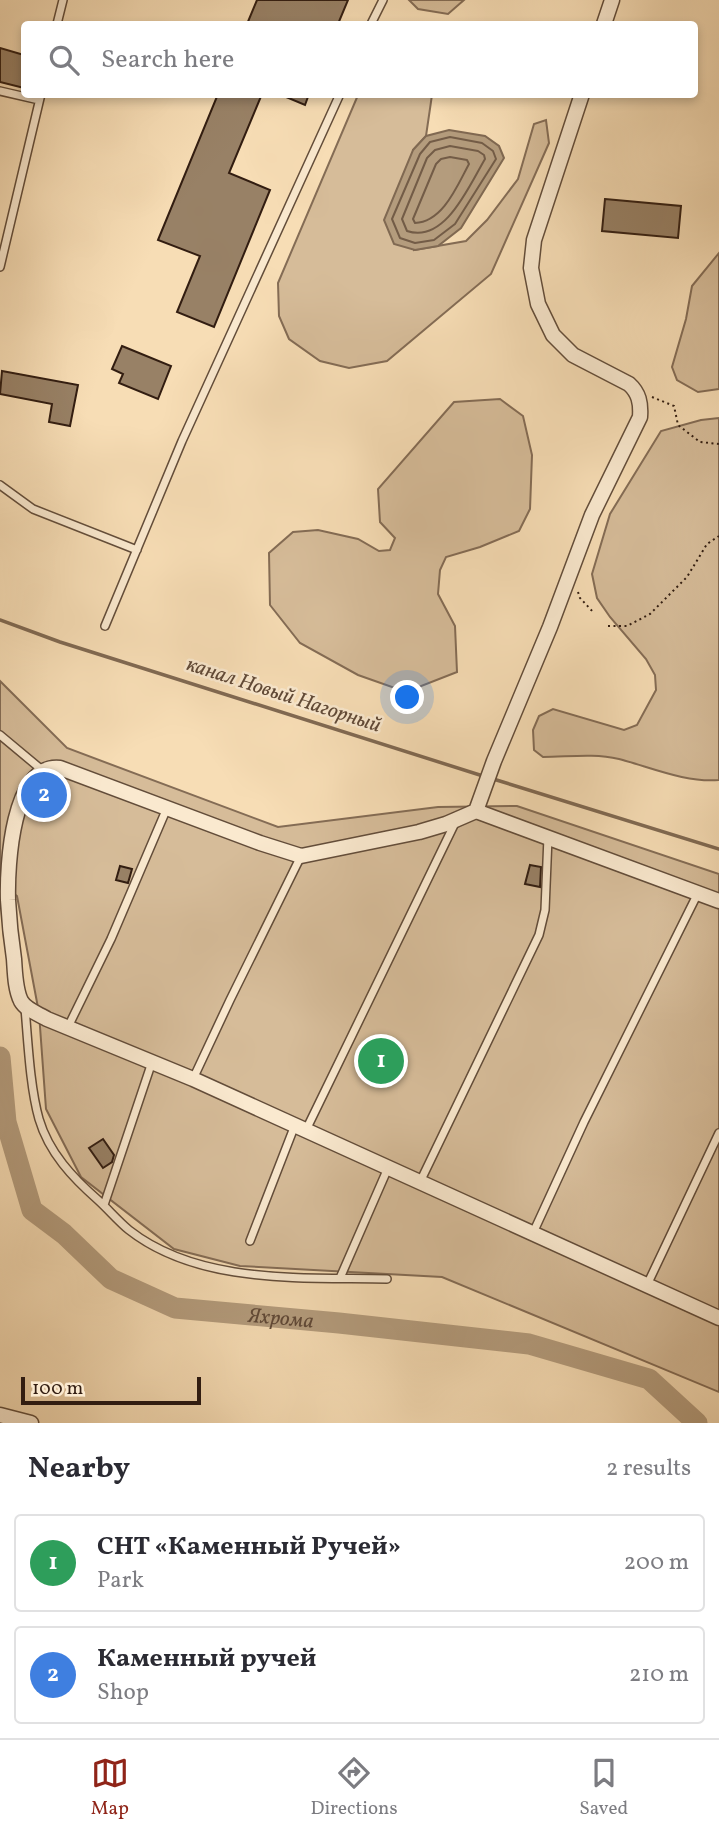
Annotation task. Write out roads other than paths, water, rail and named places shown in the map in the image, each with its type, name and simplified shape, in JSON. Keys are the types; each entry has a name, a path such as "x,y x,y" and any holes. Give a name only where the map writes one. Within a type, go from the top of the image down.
{"street":[{"path":"605,21 612,0"},
{"path":"476,811 592,515 640,416 641,405 635,390 629,384 573,355 553,335 538,304 531,268 534,240 581,98"},
{"path":"719,901 476,811 419,832 302,856 51,767 42,770 31,780 18,808 4,880 17,989 25,1006 47,1019 301,1127 719,1318"},
{"path":"0,1415 31,1423"}],"lane":[{"path":"58,21 63,0"},
{"path":"372,21 383,0"},
{"path":"0,90 21,94"},
{"path":"0,267 40,98"},
{"path":"105,626 182,441 338,98"},
{"path":"0,224 9,226"},
{"path":"0,485 33,509 137,550"},
{"path":"0,735 42,770"},
{"path":"68,1027 111,939 167,808"},
{"path":"250,1241 301,1127 457,819"},
{"path":"420,1182 540,935 545,910 548,837"},
{"path":"193,1079 302,856"},
{"path":"533,1234 584,1122 698,893"},
{"path":"25,1006 35,1098 47,1140 76,1181 129,1230 159,1249 208,1267 270,1275 387,1279"},
{"path":"103,1205 152,1062"},
{"path":"647,1285 719,1133"},
{"path":"340,1278 388,1168"}],"water":[{"path":"449,130 485,136 499,146 504,158 461,228 438,246 415,250 394,244 384,220 413,150 426,136"}],"waterway":[{"name":"канал Новый Нагорный","path":"0,620 60,642 483,776"},
{"name":"канал Новый Нагорный","path":"490,778 719,849"},
{"name":"Яхрома","path":"0,1057 6,1122 32,1210 64,1234 111,1279 175,1308 529,1344 649,1379 697,1423"}],"place":[{"name":"Каменный ручей","path":"44,795"},
{"name":"СНТ «Каменный Ручей»","path":"381,1061"}]}
